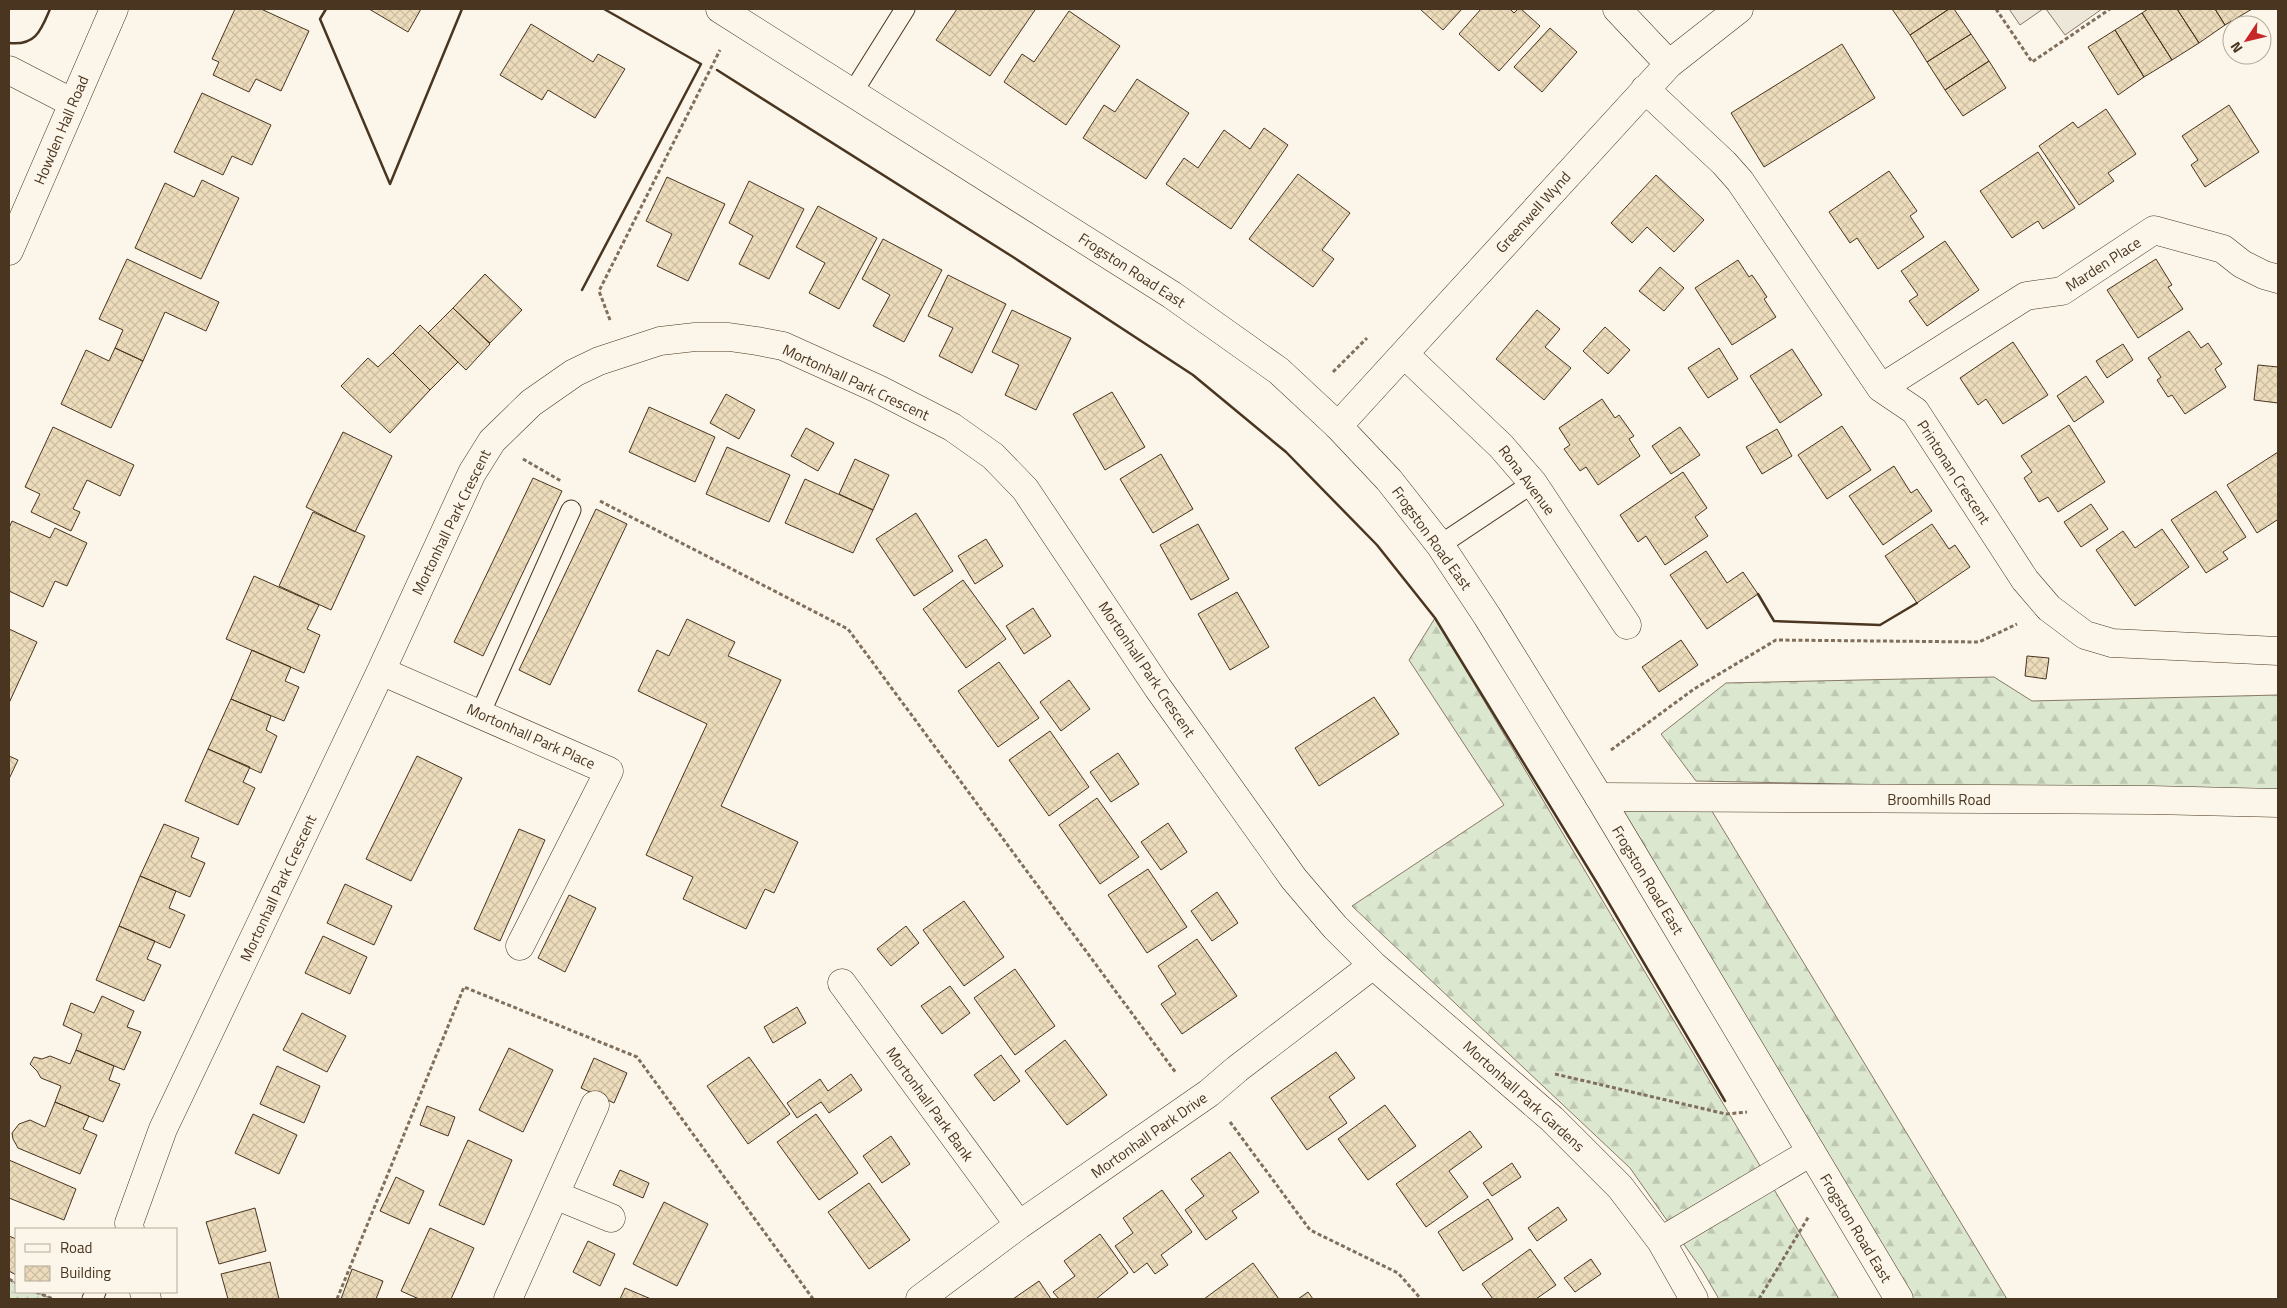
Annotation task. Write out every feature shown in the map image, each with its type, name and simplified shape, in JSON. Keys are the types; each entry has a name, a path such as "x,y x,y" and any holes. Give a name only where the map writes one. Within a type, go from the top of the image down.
{"street":[{"name":"Howden Hall Road","path":"9,251 114,9"},
{"path":"1617,9 1669,64"},
{"name":"Greenwell Wynd","path":"1338,426 1669,64 1739,9"},
{"name":"Frogston Road East","path":"728,13 1172,295 1279,371 1338,426 1389,480 1440,545 1599,797 1899,1299"},
{"path":"9,70 73,103"},
{"name":"Printonan Crescent","path":"1645,89 1724,162 1740,181 1881,388 1915,412 2025,580 2049,608 2085,636 2112,644 2278,651"},
{"name":"Marden Place","path":"1881,388 2026,296 2062,291 2154,230 2223,249 2242,264 2264,275 2278,279"},
{"name":"Mortonhall Park Crescent","path":"128,1227 163,1130 381,671 472,473 492,440 530,403 574,373 599,361 660,342 695,337 729,337 782,346 878,389 944,422 993,456 1025,489 1158,688 1294,879 1335,927 1373,965"},
{"name":"Rona Avenue","path":"1404,354 1502,446 1533,483 1626,625"},
{"name":"Mortonhall Park Place","path":"381,671 610,771 520,946"},
{"name":"Broomhills Road","path":"1599,797 2141,800 2278,803"},
{"name":"Mortonhall Park Drive","path":"920,1299 1019,1225 1203,1097 1373,965"},
{"name":"Mortonhall Park Gardens","path":"1373,965 1552,1119 1620,1187 1661,1241 1694,1299"},
{"name":"Mortonhall Park Bank","path":"842,984 1019,1225"},
{"path":"508,1299 595,1105"},
{"path":"1661,1241 1810,1152"},
{"path":"554,1195 611,1218"}],"lane":[{"path":"853,92 905,9"},
{"path":"1440,545 1533,483"},
{"path":"480,714 572,510"}],"path":[{"path":"1996,9 2032,62 2110,9"},
{"path":"624,353 598,291 728,13"},
{"path":"492,440 562,482"},
{"path":"597,500 848,629 1203,1097 1310,1230 1398,1273 1421,1299"},
{"path":"1582,771 1694,689 1776,640 1979,642 2049,608"},
{"path":"1547,1072 1726,1114 1785,1110"},
{"path":"1759,1299 1829,1183"},
{"path":"38,1293 53,1299"}],"green space":[{"path":"1435,618 1839,1299 1719,1299 1702,1270 1630,1168 1352,906 1504,805 1409,660"},
{"path":"1994,677 2032,701 2278,695 2278,793 1696,781 1661,734 1726,683"},
{"path":"1599,797 1704,798 2007,1299 1899,1299"},
{"path":"9,1279 15,1282 15,1293 38,1293 53,1299 9,1299"}],"shaded area":[{"path":"2009,9 2043,9 2020,25"},
{"path":"2046,9 2102,9 2065,35"}],"building":[{"path":"235,9 261,9 309,31 281,91 256,79 249,92 213,75 219,62 212,59"},
{"path":"369,9 421,9 408,32"},
{"path":"957,9 1035,10 990,76 936,40"},
{"path":"1420,9 1462,9 1443,30"},
{"path":"1481,9 1510,9 1514,13 1521,9 1540,26 1499,71 1459,34"},
{"path":"1892,9 1949,9 1910,35"},
{"path":"1949,9 1954,9 1971,34 1927,62 1910,35"},
{"path":"2148,9 2177,9 2199,43 2172,60 2142,13"},
{"path":"2177,9 2215,9 2222,20 2222,27 2199,43"},
{"path":"2215,9 2252,9 2242,15 2222,15 2222,20"},
{"path":"1069,11 1120,46 1066,125 1004,82 1022,54 1034,62"},
{"path":"2142,13 2172,60 2144,77 2115,30"},
{"path":"531,24 593,62 598,54 625,69 595,118 548,90 542,100 500,75"},
{"path":"1550,28 1577,52 1542,92 1514,67"},
{"path":"2115,30 2144,77 2118,95 2088,47"},
{"path":"1971,34 1989,61 1945,90 1927,62"},
{"path":"1842,44 1875,98 1764,167 1731,113"},
{"path":"1989,61 2006,88 1963,116 1945,90"},
{"path":"1137,79 1189,113 1146,179 1083,138 1104,105 1115,112"},
{"path":"202,93 271,125 252,165 232,156 223,175 174,152"},
{"path":"2229,105 2259,152 2205,187 2191,165 2198,160 2182,136"},
{"path":"2106,109 2136,154 2108,173 2114,181 2079,205 2039,146 2073,122 2078,128"},
{"path":"1264,128 1288,145 1231,229 1166,184 1184,158 1198,168 1224,130 1250,149"},
{"path":"2038,152 2075,208 2043,229 2038,221 2012,238 1980,191"},
{"path":"1889,171 1917,211 1910,216 1924,237 1878,269 1857,238 1850,243 1829,212"},
{"path":"1298,174 1350,213 1322,250 1334,259 1313,287 1249,239"},
{"path":"1656,175 1704,220 1674,252 1647,227 1632,243 1611,223"},
{"path":"667,177 725,204 688,281 657,266 672,234 646,221"},
{"path":"202,180 239,198 201,279 135,248 165,183 194,197"},
{"path":"749,181 804,209 769,279 739,264 753,236 729,223"},
{"path":"818,206 877,238 839,309 809,293 825,263 796,247"},
{"path":"883,239 942,270 904,342 873,326 890,295 862,279"},
{"path":"1945,241 1979,290 1927,326 1909,301 1918,295 1901,271"},
{"path":"127,259 219,302 206,331 165,312 143,361 115,348 123,330 99,319"},
{"path":"2156,259 2172,285 2168,287 2183,309 2138,338 2107,290"},
{"path":"1738,260 1749,277 1752,275 1767,297 1764,299 1776,317 1732,345 1695,288"},
{"path":"1660,267 1684,288 1664,311 1639,291"},
{"path":"485,274 522,310 490,343 453,308"},
{"path":"948,275 1006,304 972,373 939,356 953,328 928,316"},
{"path":"453,308 490,344 466,370 428,333"},
{"path":"1012,310 1071,338 1036,410 1005,395 1019,365 992,352"},
{"path":"1537,310 1560,329 1545,347 1571,368 1544,400 1496,359"},
{"path":"420,325 458,362 430,390 393,353"},
{"path":"1605,327 1630,350 1608,374 1583,351"},
{"path":"2189,331 2201,348 2208,343 2222,364 2215,369 2226,387 2185,414 2172,395 2168,397 2157,380 2161,377 2148,358"},
{"path":"2013,342 2048,395 2003,424 1986,399 1978,405 1960,378"},
{"path":"2123,344 2133,360 2107,378 2096,361"},
{"path":"115,348 143,361 111,428 61,404 86,350 109,361"},
{"path":"1719,348 1738,379 1708,398 1688,368"},
{"path":"1792,349 1822,395 1780,423 1750,376"},
{"path":"393,353 430,390 390,433 341,386 368,358 378,367"},
{"path":"2258,365 2278,367 2278,403 2254,400"},
{"path":"2086,376 2104,402 2074,422 2057,396"},
{"path":"1112,392 1145,447 1105,470 1073,414"},
{"path":"726,394 755,410 739,439 710,423"},
{"path":"1602,399 1615,418 1619,415 1634,436 1629,439 1640,456 1598,485 1586,467 1580,471 1564,449 1570,445 1559,428"},
{"path":"649,407 715,437 695,482 629,452"},
{"path":"2069,425 2105,482 2058,512 2048,497 2039,502 2024,478 2032,472 2021,456"},
{"path":"1842,426 1871,470 1827,499 1798,455"},
{"path":"53,427 134,465 120,496 87,480 73,509 80,512 71,531 31,512 40,494 25,487"},
{"path":"1680,427 1700,455 1671,474 1652,446"},
{"path":"806,428 834,443 818,471 791,456"},
{"path":"1777,429 1792,456 1762,474 1746,447"},
{"path":"343,432 392,456 355,532 306,507"},
{"path":"727,447 790,475 769,522 706,494"},
{"path":"2278,452 2278,522 2277,520 2257,533 2227,485"},
{"path":"1161,454 1193,509 1153,533 1120,479"},
{"path":"855,459 889,475 873,510 839,494"},
{"path":"1894,466 1911,493 1917,489 1932,511 1883,545 1849,496"},
{"path":"1683,472 1707,508 1695,517 1708,536 1665,565 1646,536 1638,542 1620,515"},
{"path":"533,478 562,491 483,656 454,642"},
{"path":"805,479 873,510 853,553 785,523"},
{"path":"2216,491 2246,537 2223,552 2228,559 2206,573 2171,520"},
{"path":"2091,504 2108,529 2081,547 2064,522"},
{"path":"596,509 627,524 550,685 519,670"},
{"path":"313,512 365,536 331,610 279,586"},
{"path":"916,513 953,571 914,596 876,539"},
{"path":"12,521 50,538 55,528 87,543 67,586 55,581 43,607 9,591 9,528"},
{"path":"1198,524 1229,579 1191,600 1160,545"},
{"path":"1932,524 1949,549 1955,545 1970,567 1917,603 1885,556"},
{"path":"2162,529 2189,567 2135,606 2096,550 2123,531 2135,548"},
{"path":"986,539 1003,566 975,584 958,556"},
{"path":"1706,551 1727,583 1743,572 1758,594 1707,629 1670,575"},
{"path":"254,576 319,605 307,629 320,635 304,673 226,639"},
{"path":"963,580 1006,639 966,668 923,609"},
{"path":"1237,592 1269,647 1230,670 1198,614"},
{"path":"1033,608 1051,636 1024,654 1006,626"},
{"path":"687,619 735,642 728,656 781,680 721,806 798,842 774,893 765,889 746,929 683,899 693,877 646,855 707,724 638,691 657,650 669,656"},
{"path":"9,629 37,642 9,703"},
{"path":"1681,640 1698,665 1659,692 1642,667"},
{"path":"252,650 291,667 285,681 299,687 284,721 231,699"},
{"path":"2027,656 2049,658 2046,679 2025,676"},
{"path":"999,662 1039,718 998,747 958,691"},
{"path":"1069,680 1090,709 1061,731 1040,702"},
{"path":"1374,697 1399,734 1319,786 1295,748"},
{"path":"231,699 271,716 266,730 277,736 261,773 208,749"},
{"path":"1050,731 1089,787 1049,816 1009,760"},
{"path":"208,749 250,767 243,782 255,788 238,825 185,801"},
{"path":"1118,753 1139,784 1111,802 1090,772"},
{"path":"9,756 18,760 9,779"},
{"path":"417,756 462,778 411,881 366,859"},
{"path":"1097,798 1139,857 1100,884 1059,825"},
{"path":"1168,823 1187,852 1161,870 1141,842"},
{"path":"164,824 199,838 191,857 205,863 190,897 140,876"},
{"path":"519,829 545,840 500,941 474,929"},
{"path":"1148,869 1187,927 1147,953 1108,895"},
{"path":"140,876 176,891 169,908 185,915 170,948 119,926"},
{"path":"345,884 392,906 374,945 327,923"},
{"path":"1217,892 1238,923 1212,941 1191,911"},
{"path":"569,895 596,908 565,972 538,958"},
{"path":"964,901 1004,957 964,986 923,930"},
{"path":"119,926 155,941 147,959 161,965 144,1001 96,980"},
{"path":"906,926 919,943 891,966 877,949"},
{"path":"323,936 367,957 350,994 305,973"},
{"path":"1197,939 1237,996 1182,1034 1161,1004 1176,994 1158,966"},
{"path":"1015,969 1055,1026 1015,1055 974,998"},
{"path":"950,986 970,1013 942,1034 921,1006"},
{"path":"102,996 134,1011 127,1027 141,1032 124,1070 76,1050 82,1034 63,1025 71,1003 94,1013"},
{"path":"797,1007 806,1023 773,1043 764,1027"},
{"path":"302,1013 346,1036 327,1072 283,1050"},
{"path":"1065,1040 1107,1095 1067,1125 1025,1071"},
{"path":"509,1048 553,1070 523,1132 479,1110"},
{"path":"76,1050 114,1066 109,1080 120,1084 103,1122 55,1102 61,1086 41,1078 30,1064 34,1057 42,1059 50,1056 70,1064"},
{"path":"1336,1052 1355,1078 1329,1097 1347,1123 1307,1150 1271,1098"},
{"path":"1001,1055 1020,1081 994,1101 974,1075"},
{"path":"749,1057 790,1114 748,1144 707,1086"},
{"path":"594,1058 627,1073 614,1103 581,1088"},
{"path":"277,1066 320,1086 304,1123 260,1104"},
{"path":"851,1074 862,1090 829,1113 821,1102 797,1118 787,1103 820,1079 828,1091"},
{"path":"55,1102 89,1116 83,1129 97,1135 80,1174 18,1148 13,1139 12,1133 19,1124 30,1120 45,1127"},
{"path":"1385,1105 1416,1146 1368,1180 1338,1139"},
{"path":"427,1106 455,1117 448,1136 420,1125"},
{"path":"253,1114 297,1135 279,1174 235,1153"},
{"path":"816,1114 858,1173 819,1200 777,1142"},
{"path":"1470,1131 1482,1147 1449,1171 1468,1197 1426,1227 1396,1184"},
{"path":"891,1136 910,1164 882,1183 863,1156"},
{"path":"468,1140 512,1160 484,1225 439,1205"},
{"path":"1230,1152 1259,1192 1232,1211 1237,1218 1206,1240 1185,1210 1204,1196 1191,1179"},
{"path":"9,1160 76,1189 64,1220 9,1198"},
{"path":"1512,1163 1521,1177 1492,1196 1483,1183"},
{"path":"620,1170 649,1183 643,1198 613,1185"},
{"path":"396,1177 424,1191 409,1224 380,1211"},
{"path":"869,1183 910,1240 869,1269 828,1212"},
{"path":"1162,1190 1192,1232 1161,1255 1168,1265 1155,1274 1147,1263 1134,1273 1115,1246 1133,1233 1123,1218"},
{"path":"1488,1199 1513,1239 1463,1271 1438,1232"},
{"path":"664,1202 708,1224 677,1286 633,1264"},
{"path":"1558,1207 1567,1220 1537,1241 1528,1228"},
{"path":"255,1208 266,1251 219,1264 206,1222"},
{"path":"430,1228 474,1248 451,1299 419,1299 401,1291"},
{"path":"1100,1234 1128,1273 1096,1299 1059,1299 1053,1292 1075,1276 1064,1261"},
{"path":"9,1236 15,1239 15,1274 9,1271"},
{"path":"588,1241 615,1254 600,1286 573,1272"},
{"path":"1530,1249 1556,1285 1536,1299 1493,1299 1482,1284"},
{"path":"1591,1259 1601,1274 1575,1292 1564,1278"},
{"path":"270,1262 279,1299 228,1299 221,1274"},
{"path":"1253,1263 1279,1299 1204,1299"},
{"path":"352,1269 383,1281 376,1299 341,1299"},
{"path":"1039,1281 1051,1299 1013,1299"},
{"path":"625,1288 651,1299 620,1299"},
{"path":"1308,1292 1313,1299 1298,1299"}],"wall":[{"path":"9,43 26,42 36,35 44,24 50,9"},
{"path":"326,9 320,19 390,184 462,9"},
{"path":"582,290 701,64 604,9"},
{"path":"717,70 1013,257 1193,375 1286,452 1377,545 1435,618 1597,883 1725,1101"},
{"path":"1758,594 1774,621 1880,625 1917,603"}]}
